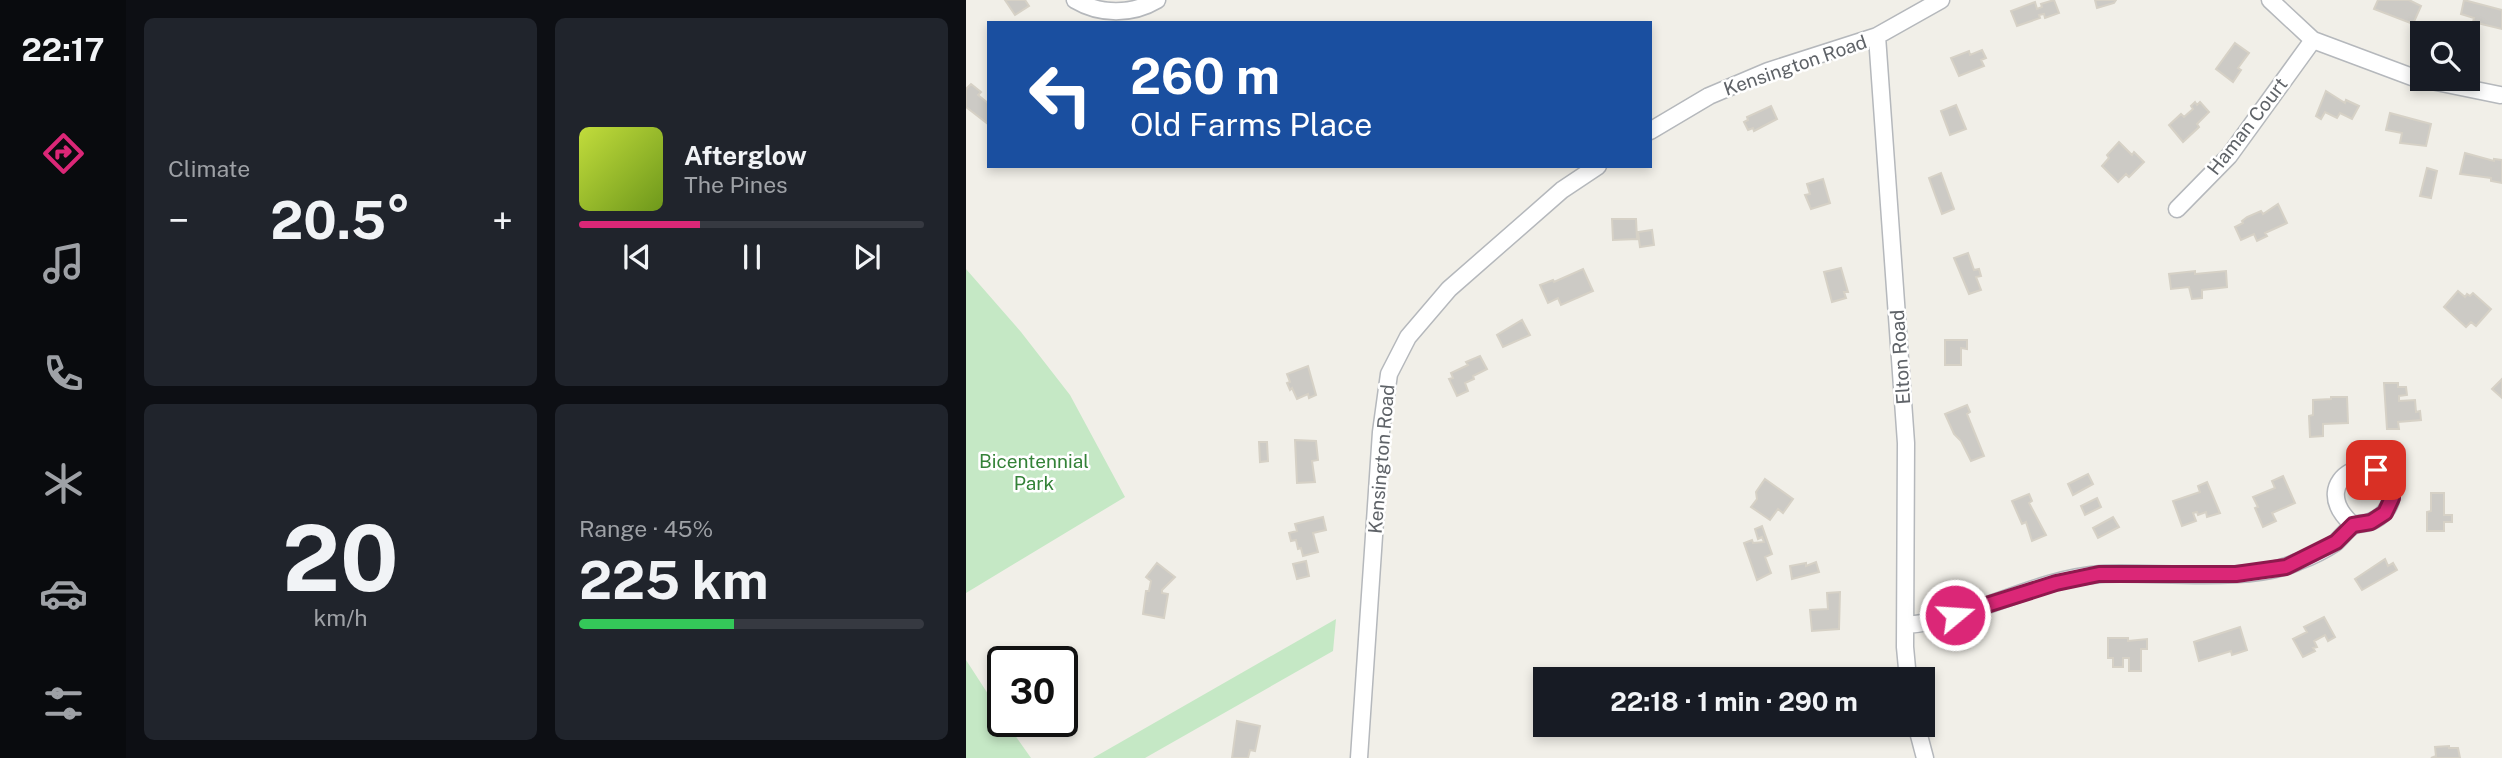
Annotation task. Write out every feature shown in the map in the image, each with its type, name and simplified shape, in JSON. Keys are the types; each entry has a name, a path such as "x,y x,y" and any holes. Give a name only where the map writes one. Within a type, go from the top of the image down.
{"street":[{"path":"1075,0 1101,11 1125,11 1157,0"},
{"name":"Kensington Road","path":"1652,130 1709,96 1768,71 1877,36 1941,0"},
{"path":"2270,0 2313,40 2412,77 2500,95"},
{"name":"Elton Road","path":"1877,36 1906,443 1908,667"},
{"name":"Haman Court","path":"2177,209 2229,156 2313,40"},
{"name":"Kensington Road","path":"1359,758 1381,432 1389,374 1408,337 1449,289 1562,190 1595,168"},
{"path":"1906,625 1929,623 2056,583 2099,574 2236,574 2286,567 2336,542 2353,525"},
{"path":"1919,737 1925,758"}],"green space":[{"name":"Bicentennial Park","path":"966,269 1021,332 1070,395 1125,497 966,593"},
{"path":"1336,619 1333,651 1145,758 1093,758"},
{"path":"966,660 987,692 987,737 1016,737 1031,758 966,758"}],"building":[{"path":"1005,0 1025,0 1029,6 1015,15"},
{"path":"2054,0 2059,13 2045,18 2044,14 2039,15 2040,18 2017,26 2011,11 2035,2 2037,9 2042,7 2041,4"},
{"path":"2095,0 2116,0 2097,8"},
{"path":"2378,0 2409,0 2421,6 2414,21 2410,23 2374,9"},
{"path":"2464,0 2502,10 2502,29 2480,24 2480,21 2473,21 2474,18 2461,14"},
{"path":"2235,43 2249,53 2238,68 2241,70 2233,82 2216,69"},
{"path":"1982,50 1986,58 1981,60 1984,66 1959,76 1951,58 1969,51 1970,55"},
{"path":"971,84 981,92 978,95 987,102 987,123 966,107 966,89"},
{"path":"2326,91 2345,103 2346,100 2359,106 2352,119 2340,113 2337,118 2325,112 2321,119 2316,116"},
{"path":"2195,102 2197,105 2200,102 2209,112 2197,124 2199,127 2183,142 2169,125 2181,114 2184,117 2193,109 2191,106"},
{"path":"1956,105 1966,129 1950,135 1941,111"},
{"path":"1771,106 1777,119 1754,131 1753,128 1748,130 1744,122 1748,120 1747,117"},
{"path":"2390,113 2431,124 2426,146 2400,143 2402,133 2386,130"},
{"path":"2119,142 2144,162 2129,177 2126,174 2118,182 2102,166 2109,158 2107,155"},
{"path":"2465,153 2494,161 2502,160 2502,183 2491,181 2491,178 2460,174"},
{"path":"2427,168 2437,171 2431,198 2420,196"},
{"path":"1941,173 1954,209 1942,214 1929,178"},
{"path":"1823,179 1830,203 1811,209 1805,195 1810,194 1807,184"},
{"path":"2278,204 2287,223 2265,233 2267,236 2257,241 2254,234 2241,240 2235,227 2247,217 2261,211 2263,214"},
{"path":"1612,219 1636,219 1637,239 1613,240"},
{"path":"1652,230 1654,245 1640,247 1638,232"},
{"path":"1968,253 1974,270 1979,269 1981,276 1976,277 1981,290 1969,294 1954,258"},
{"path":"1841,268 1848,292 1844,292 1846,298 1832,302 1824,272"},
{"path":"1583,269 1593,291 1561,305 1558,298 1548,303 1540,285"},
{"path":"2195,271 2195,274 2226,271 2227,287 2202,290 2202,298 2192,299 2189,287 2171,289 2169,274"},
{"path":"2458,291 2465,297 2473,293 2491,309 2476,326 2471,322 2466,327 2444,307"},
{"path":"1522,320 1530,335 1503,347 1497,335"},
{"path":"1945,340 1967,340 1967,349 1961,348 1961,365 1945,365"},
{"path":"1480,356 1487,369 1465,383 1468,391 1457,396 1449,379 1453,378 1451,373"},
{"path":"1308,366 1316,395 1309,398 1308,394 1297,399 1287,383 1290,382 1287,374"},
{"path":"2502,379 2502,398 2492,389"},
{"path":"2384,383 2398,383 2398,387 2406,387 2407,395 2399,396 2399,401 2415,400 2416,412 2420,411 2421,420 2398,422 2399,429 2387,429"},
{"path":"2347,397 2348,423 2323,424 2323,436 2310,437 2309,416 2313,415 2313,400"},
{"path":"1967,405 1970,412 1967,414 1984,456 1971,461 1945,414"},
{"path":"1295,440 1316,441 1318,460 1312,461 1315,482 1297,483"},
{"path":"1259,442 1267,442 1268,461 1260,462"},
{"path":"2088,474 2093,484 2073,495 2068,484"},
{"path":"2283,476 2295,503 2272,513 2276,521 2263,527 2253,497 2275,488 2272,481"},
{"path":"1765,479 1793,499 1783,513 1778,509 1770,520 1751,507 1757,499 1756,492"},
{"path":"2207,482 2220,513 2207,517 2206,512 2198,515 2197,512 2193,513 2196,521 2182,526 2173,501 2200,492 2198,486"},
{"path":"2431,493 2444,493 2444,515 2452,515 2452,522 2444,522 2444,531 2427,531"},
{"path":"2029,494 2032,501 2029,503 2046,535 2032,541 2026,522 2022,524 2012,501"},
{"path":"2097,498 2101,507 2085,515 2081,506"},
{"path":"1323,517 1326,530 1313,533 1318,552 1303,556 1296,540 1291,541 1289,533 1297,531 1295,524"},
{"path":"2113,517 2119,527 2098,538 2093,528"},
{"path":"1762,526 1772,554 1765,557 1771,573 1757,580 1744,543 1752,540 1753,543 1764,542 1762,537 1758,539 1755,529"},
{"path":"2385,559 2388,566 2393,563 2397,570 2362,590 2355,579"},
{"path":"1306,561 1309,576 1297,579 1293,564"},
{"path":"1816,562 1819,572 1792,579 1790,566 1806,563 1806,566"},
{"path":"1157,563 1175,577 1162,590 1162,593 1168,594 1164,618 1143,614 1146,591 1149,591 1151,581 1146,577"},
{"path":"1840,592 1839,629 1812,631 1810,610 1828,609 1827,593"},
{"path":"2324,617 2335,637 2328,641 2325,635 2314,641 2317,647 2313,648 2315,651 2303,657 2293,639 2307,632 2304,627"},
{"path":"2240,627 2247,650 2232,655 2231,651 2199,661 2194,642"},
{"path":"2108,638 2128,638 2128,641 2147,639 2147,649 2141,649 2141,671 2129,671 2129,658 2123,658 2123,667 2113,667 2113,658 2108,658"},
{"path":"1237,721 1260,726 1255,751 1250,750 1248,758 1232,758"},
{"path":"2435,747 2458,748 2460,758 2431,758 2436,756"}],"route":[{"path":"1955,615 2056,583 2099,574 2236,574 2286,567 2336,542 2353,525 2371,522 2385,513 2392,498 2388,481 2376,470"}]}
